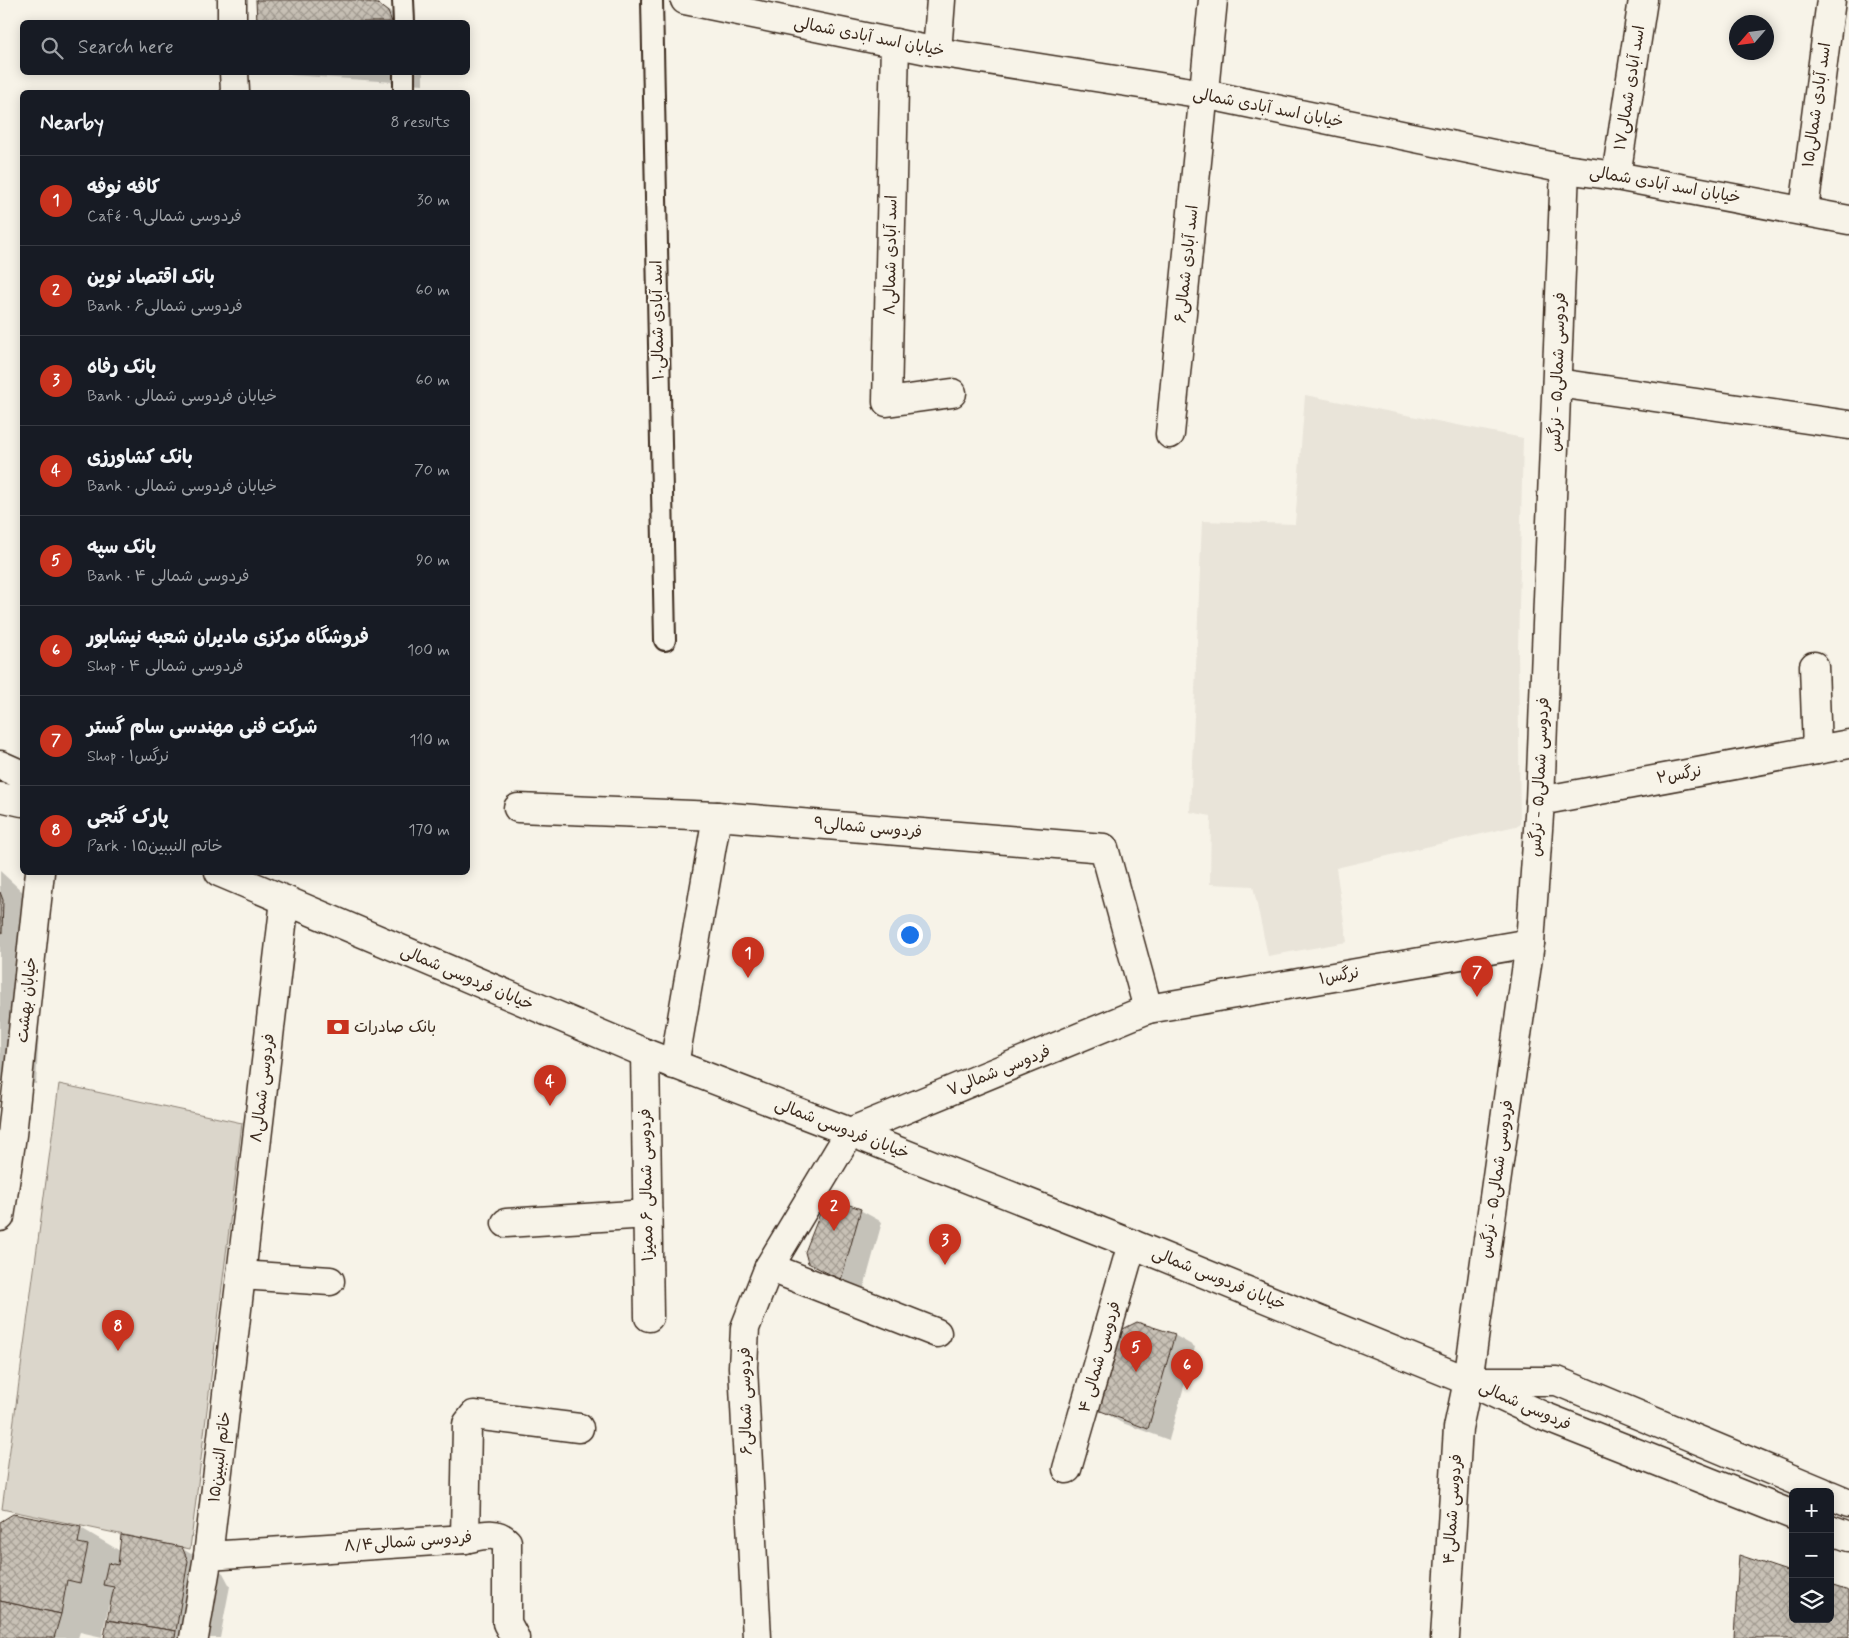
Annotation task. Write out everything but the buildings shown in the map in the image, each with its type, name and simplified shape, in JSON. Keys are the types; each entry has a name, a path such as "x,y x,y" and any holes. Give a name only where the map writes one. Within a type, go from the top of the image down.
{"street":[{"path":"232,0 232,20"},
{"name":"خیابان اسد آبادی شمالی","path":"685,0 937,52 1204,94 1565,169 1616,176 1849,220"},
{"path":"937,52 941,0"},
{"name":"اسد آبادی شمالی۶","path":"1170,434 1213,0"},
{"name":"اسد آبادی شمالی۱۷","path":"1616,176 1643,0"},
{"name":"اسد آبادی شمالی۱۵","path":"1804,210 1831,0"},
{"name":"اسد آبادی شمالی۸","path":"895,43 888,402 952,393"},
{"path":"234,75 235,90"},
{"name":"فردوسی شمالی۵ - نرگس","path":"1468,1381 1530,943 1540,801 1565,169"},
{"path":"1557,383 1849,426"},
{"path":"1814,666 1818,750"},
{"name":"نرگس۲","path":"1540,801 1849,744"},
{"path":"0,765 20,776"},
{"path":"0,798 20,802"},
{"path":"518,808 716,816 674,1065"},
{"name":"فردوسی شمالی۹","path":"716,816 1104,848 1148,1009"},
{"name":"خیابان بهشت","path":"0,1217 6,1131 40,875"},
{"name":"خیابان فردوسی شمالی","path":"230,875 644,1053 850,1132 1132,1244 1468,1381"},
{"name":"فردوسی شمالی۸","path":"241,1275 285,900"},
{"name":"نرگس۱","path":"1148,1009 1530,943"},
{"name":"فردوسی شمالی۷","path":"850,1132 1148,1009"},
{"name":"فردوسی شمالی ۶ ممیز۱","path":"644,1053 649,1317"},
{"name":"فردوسی شمالی۶","path":"757,1638 743,1367 745,1328 769,1267 850,1132"},
{"path":"506,1223 648,1214"},
{"name":"فردوسی شمالی ۴","path":"1067,1469 1132,1244"},
{"path":"769,1267 937,1333"},
{"path":"241,1275 330,1281"},
{"name":"خاتم النببین۱۵","path":"194,1638 208,1556 241,1275"},
{"name":"فردوسی شمالی","path":"1468,1381 1557,1381 1813,1488"},
{"name":"فردوسی شمالی","path":"1468,1381 1543,1416 1789,1513"},
{"name":"فردوسی شمالی۴","path":"1445,1638 1458,1428 1468,1381"},
{"path":"465,1539 466,1424 474,1415 578,1428"},
{"path":"1834,1497 1849,1503"},
{"path":"1834,1531 1849,1537"},
{"name":"فردوسی شمالی۸/۴","path":"208,1556 465,1539 495,1534 502,1536 507,1542 507,1623 515,1638"}],"lane":[{"path":"404,0 404,20"},
{"name":"اسد آبادی شمالی۱۰","path":"652,0 664,640"},
{"path":"404,75 404,90"}],"shaded area":[{"path":"1305,395 1523,438 1518,650 1520,825 1336,868 1347,942 1268,956 1253,886 1210,884 1211,816 1190,812 1202,521 1295,524"},
{"path":"59,1084 242,1123 190,1549 2,1509"}],"place":[{"name":"کافه نوفه","path":"748,978"},
{"name":"شرکت فنی مهندسی سام گستر","path":"1477,997"},
{"name":"بانک صادرات","path":"338,1027"},
{"name":"بانک کشاورزی","path":"550,1106"},
{"name":"بانک اقتصاد نوین","path":"834,1231"},
{"name":"بانک رفاه","path":"945,1265"},
{"name":"پارک گنجی","path":"118,1351"},
{"name":"بانک سپه","path":"1136,1372"},
{"name":"فروشگاه مرکزی مادیران شعبه نیشابور","path":"1187,1390"}]}
